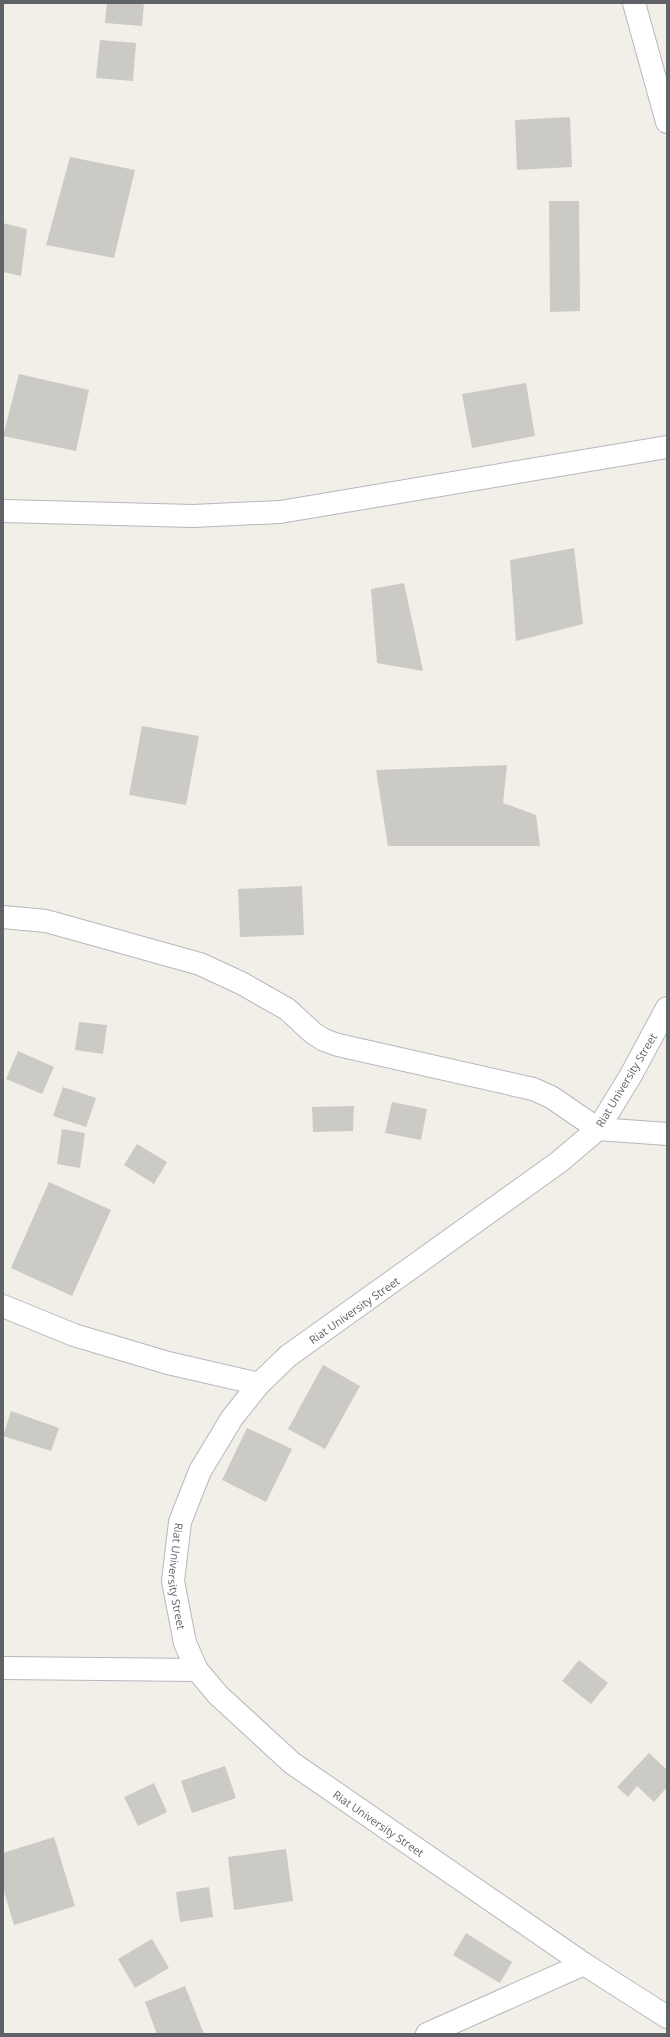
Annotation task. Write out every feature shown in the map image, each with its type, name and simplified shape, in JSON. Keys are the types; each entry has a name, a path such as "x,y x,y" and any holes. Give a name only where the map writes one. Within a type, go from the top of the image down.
{"street":[{"path":"637,4 667,122"},
{"path":"3,512 193,516 280,512 667,447"},
{"path":"3,917 46,921 200,964 241,983 287,1010 324,1040 338,1045 533,1089 551,1097 598,1129 667,1134"},
{"name":"Riat University Street","path":"667,1008 634,1069 598,1129 559,1162 288,1356 258,1384 232,1418 200,1470 180,1522 173,1581 185,1643 198,1670 218,1695 292,1763 584,1964 667,2017"},
{"path":"3,1306 74,1335 168,1363 258,1384"},
{"path":"3,1668 198,1670"},
{"path":"427,2034 584,1964"}],"building":[{"path":"107,3 144,3 142,26 105,23"},
{"path":"100,40 136,43 133,81 96,78"},
{"path":"570,117 572,167 517,170 515,120"},
{"path":"70,157 135,170 114,258 46,245"},
{"path":"549,201 579,201 580,311 550,312"},
{"path":"3,223 27,229 21,276 3,272"},
{"path":"19,374 89,390 76,451 3,436"},
{"path":"526,383 535,436 472,448 462,394"},
{"path":"574,548 583,624 516,641 510,560"},
{"path":"404,583 423,671 377,663 371,589"},
{"path":"142,726 199,736 186,805 129,795"},
{"path":"507,765 503,803 536,815 540,846 388,846 376,770"},
{"path":"302,886 304,935 240,937 238,889"},
{"path":"79,1022 107,1025 103,1054 75,1050"},
{"path":"18,1051 54,1067 42,1094 6,1079"},
{"path":"63,1087 96,1098 86,1127 53,1116"},
{"path":"392,1102 427,1109 421,1140 385,1133"},
{"path":"354,1106 353,1131 313,1132 312,1107"},
{"path":"62,1129 85,1133 80,1168 57,1164"},
{"path":"137,1144 167,1162 154,1184 124,1165"},
{"path":"49,1182 111,1210 72,1296 11,1268"},
{"path":"323,1365 360,1386 325,1449 288,1429"},
{"path":"11,1411 59,1428 51,1451 3,1436"},
{"path":"247,1428 292,1449 266,1502 222,1480"},
{"path":"579,1660 608,1683 591,1704 562,1681"},
{"path":"649,1753 667,1770 667,1787 654,1802 637,1786 628,1797 617,1787"},
{"path":"225,1766 236,1798 192,1813 181,1781"},
{"path":"154,1783 167,1812 138,1826 124,1797"},
{"path":"54,1837 75,1906 14,1925 3,1888 3,1853"},
{"path":"286,1849 293,1901 234,1910 228,1857"},
{"path":"209,1887 213,1917 180,1922 176,1892"},
{"path":"466,1933 512,1962 500,1983 453,1955"},
{"path":"152,1939 169,1968 135,1988 118,1959"},
{"path":"185,1986 204,2034 157,2034 145,2002"}]}
